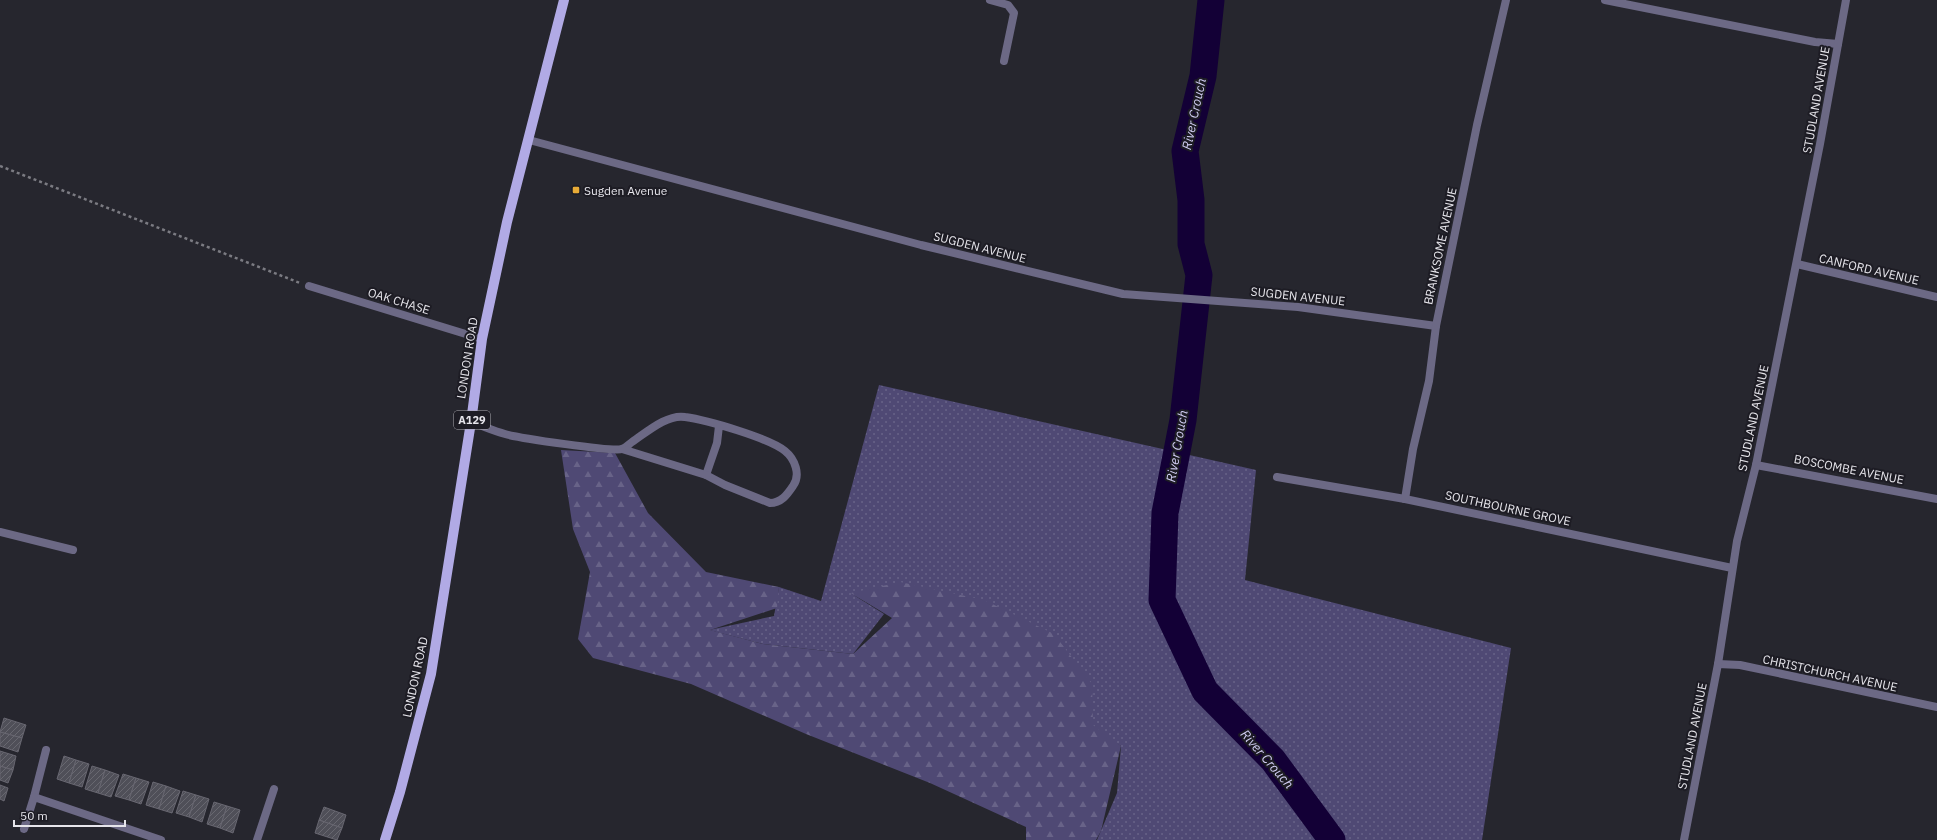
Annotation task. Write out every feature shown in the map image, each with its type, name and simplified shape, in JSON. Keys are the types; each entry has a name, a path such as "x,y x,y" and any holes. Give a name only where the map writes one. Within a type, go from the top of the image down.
{"main road":[{"name":"LONDON ROAD","path":"385,840 400,792 431,674 471,422 482,339 507,222 564,0"}],"street":[{"path":"990,0 1008,5 1014,13 1004,62"},
{"name":"BRANKSOME AVENUE","path":"1405,499 1413,449 1429,381 1436,326 1477,125 1506,0"},
{"path":"1606,0 1815,42 1838,44"},
{"name":"STUDLAND AVENUE","path":"1684,840 1718,664 1737,541 1756,465 1797,264 1846,0"},
{"name":"SUGDEN AVENUE","path":"528,140 921,245 1123,294 1298,307 1436,326"},
{"name":"CANFORD AVENUE","path":"1797,264 1937,297"},
{"name":"OAK CHASE","path":"309,286 482,339"},
{"path":"471,422 507,435 585,446 622,449 706,475 725,485 770,503 776,503 785,497 795,484 797,471 793,460 785,451 753,436 686,417 677,416 653,428 622,449"},
{"path":"706,475 717,443 719,426"},
{"name":"BOSCOMBE AVENUE","path":"1756,465 1937,499"},
{"name":"SOUTHBOURNE GROVE","path":"1277,477 1405,499 1732,568"},
{"path":"0,532 73,550"},
{"name":"CHRISTCHURCH AVENUE","path":"1718,664 1740,665 1937,707"},
{"path":"24,829 46,750"},
{"path":"257,840 274,789"},
{"path":"34,797 151,839 161,840"}],"path":[{"path":"0,166 309,286"}],"green space":[{"path":"879,385 1256,470 1245,580 1511,648 1482,840 1097,840 1117,793 1121,746 852,594 884,614 853,654 763,644 709,630 774,616 779,587 821,601"},
{"path":"561,450 615,453 648,513 706,572 779,587 777,608 710,630 763,644 853,654 892,618 851,593 900,582 984,600 1054,634 1092,684 1093,725 1121,746 1101,831 1096,840 1026,840 1026,827 930,783 806,734 691,684 593,658 578,639 590,572 573,529"}],"building":[{"path":"4,718 26,725 22,738 0,732"},
{"path":"0,732 22,738 18,752 0,746"},
{"path":"0,751 16,756 13,770 0,766"},
{"path":"64,756 76,760 69,783 57,779"},
{"path":"76,760 89,764 82,787 69,783"},
{"path":"0,766 13,770 8,783 0,780"},
{"path":"92,766 105,770 98,793 85,789"},
{"path":"105,770 119,775 111,797 98,793"},
{"path":"123,774 136,778 129,800 115,796"},
{"path":"136,778 149,782 141,804 129,800"},
{"path":"153,782 166,786 159,809 146,805"},
{"path":"0,785 8,788 4,801 0,799"},
{"path":"166,786 180,791 172,813 159,809"},
{"path":"183,791 196,795 189,817 176,813"},
{"path":"196,795 209,799 202,822 189,817"},
{"path":"214,802 227,806 220,828 207,824"},
{"path":"227,806 240,810 233,833 220,828"},
{"path":"324,807 346,815 342,828 319,820"},
{"path":"319,820 342,828 337,840 315,833"}],"waterway":[{"name":"River Crouch","path":"1211,0 1203,76 1185,151 1191,200 1191,244 1199,275 1183,420 1165,513 1162,600 1205,691 1273,760 1332,840"}],"place":[{"name":"Sugden Avenue","path":"576,190"}]}
